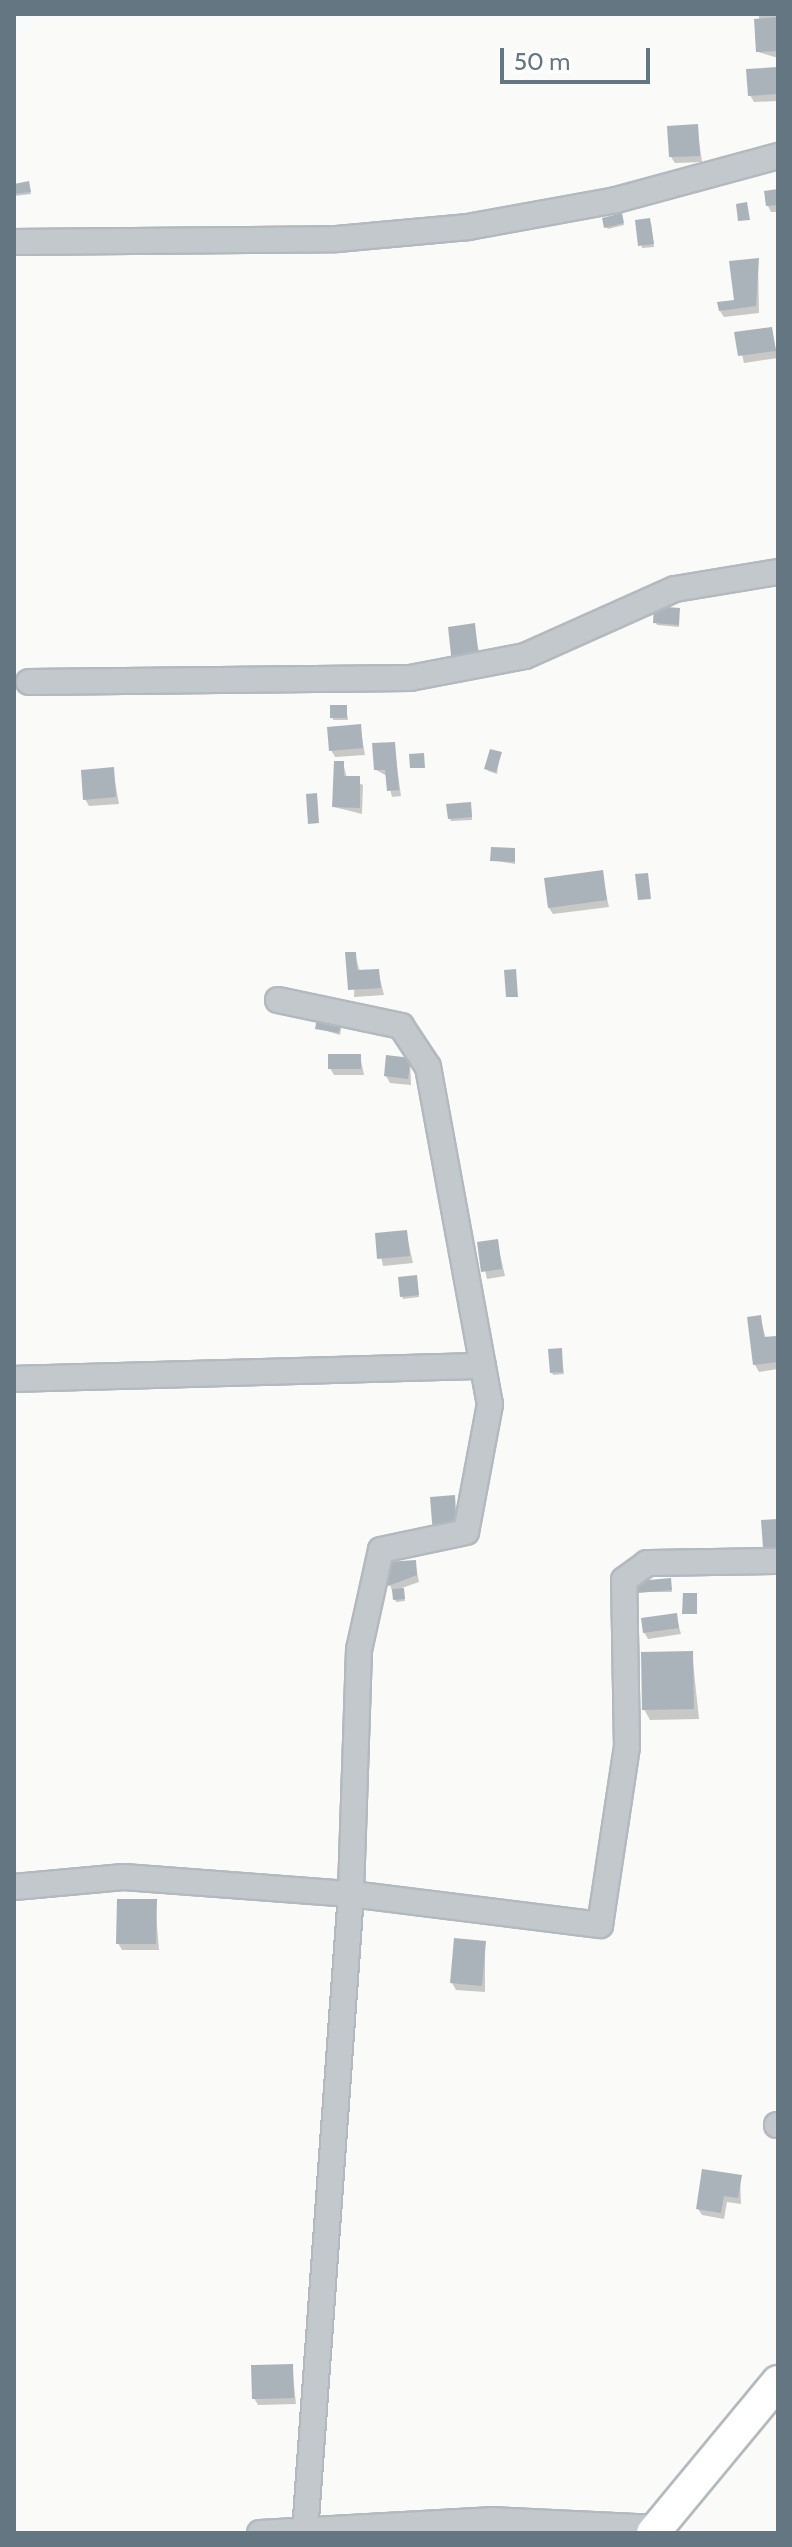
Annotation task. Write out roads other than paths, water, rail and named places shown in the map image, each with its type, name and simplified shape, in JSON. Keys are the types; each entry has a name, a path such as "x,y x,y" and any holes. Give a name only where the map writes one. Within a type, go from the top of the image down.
{"main road":[{"path":"655,2531 778,2382"}],"street":[{"path":"14,242 323,240 468,227 616,200 778,156"},
{"path":"29,682 410,678 525,656 675,589 778,572"},
{"path":"278,1000 401,1026 428,1067 490,1404 466,1532 381,1550 359,1650 351,1894 306,2531"},
{"path":"14,1379 483,1366"},
{"path":"14,1887 124,1877 351,1894 600,1925 627,1747 624,1580 647,1563 778,1561"},
{"path":"260,2533 490,2520 655,2531"}]}
